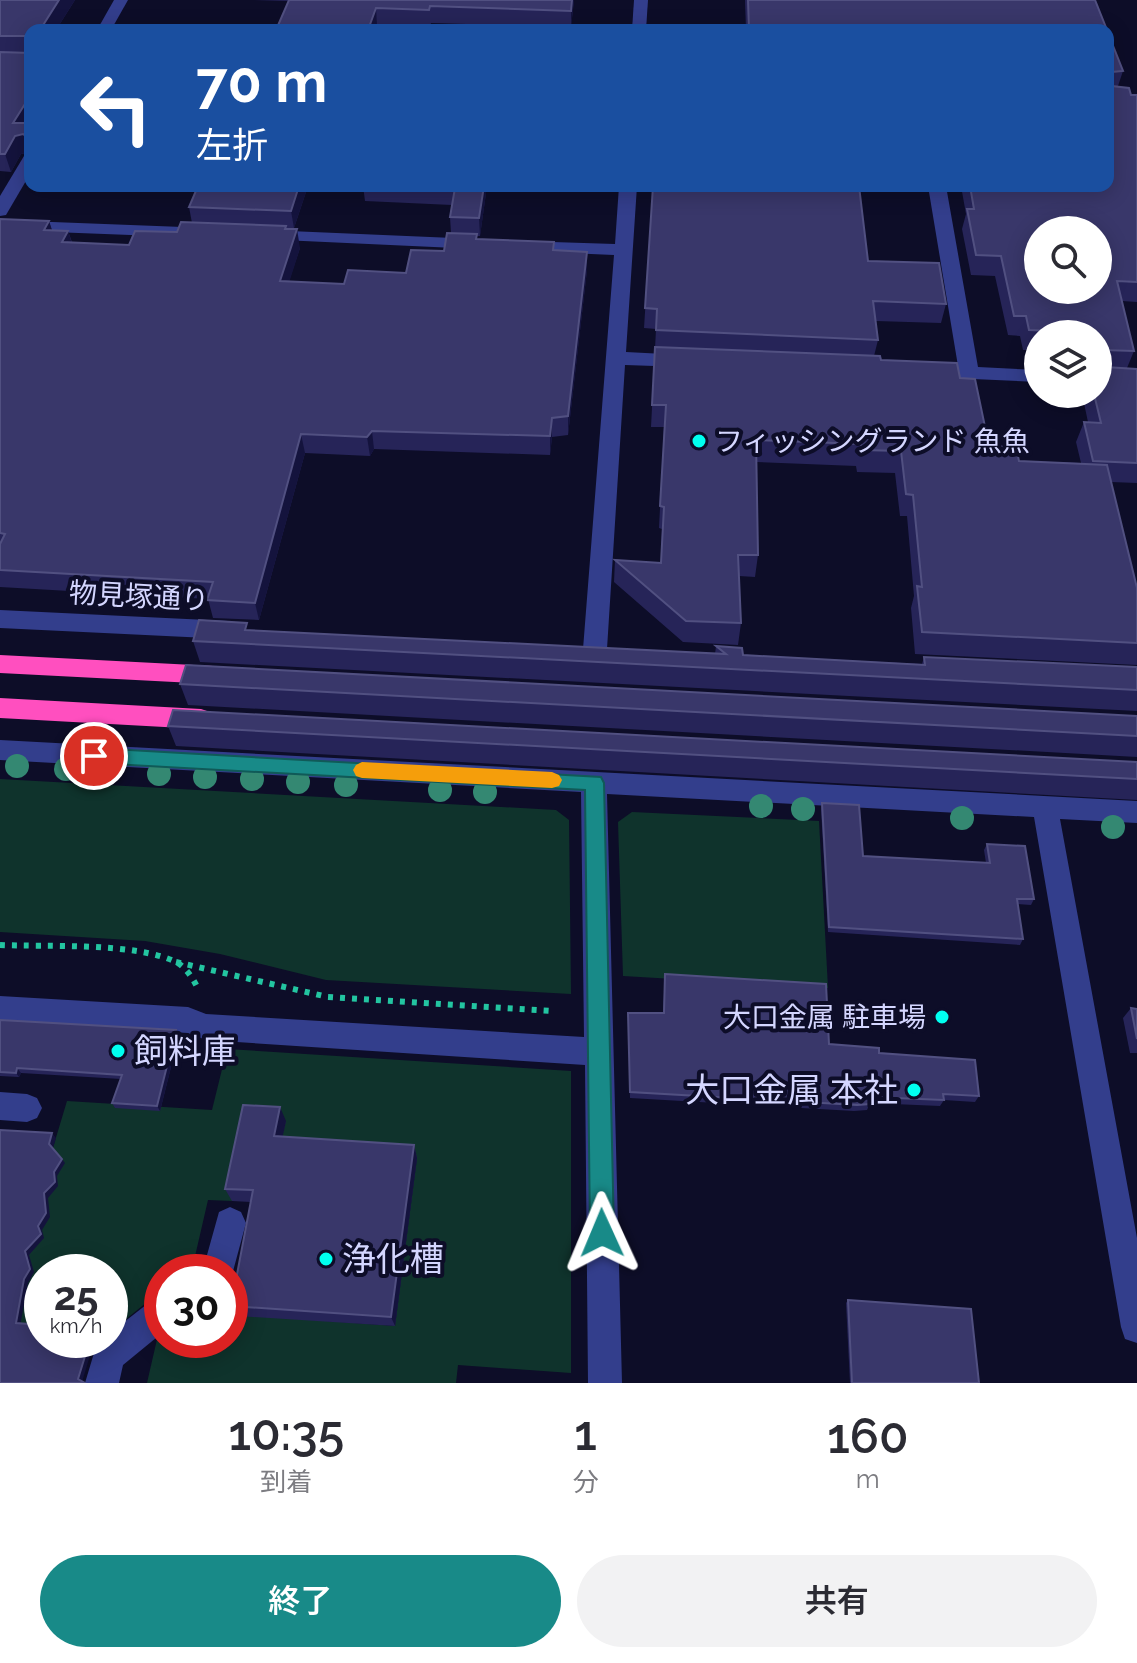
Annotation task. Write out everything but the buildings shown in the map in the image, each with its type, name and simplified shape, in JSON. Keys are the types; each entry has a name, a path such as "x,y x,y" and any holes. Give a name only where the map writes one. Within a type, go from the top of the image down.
{"highway":[{"path":"0,664 229,676"},
{"path":"0,708 232,721"}],"street":[{"path":"107,24 121,0"},
{"path":"639,24 641,0"},
{"path":"2,205 24,170"},
{"path":"595,649 628,192"},
{"path":"938,192 969,373"},
{"path":"0,225 623,250"},
{"path":"614,358 707,362"},
{"path":"908,370 1024,375"},
{"name":"物見塚通り","path":"0,619 250,631"},
{"path":"0,750 1137,812"},
{"path":"594,783 605,1383"},
{"path":"1045,807 1137,1327"},
{"path":"0,1009 188,1020 206,1027 599,1052"},
{"path":"223,1254 230,1223"},
{"path":"102,1383 109,1355 144,1327"}],"path":[{"path":"0,945 144,953 328,997 552,1011"},
{"path":"176,962 192,977 202,996 206,1027"}],"green space":[{"path":"0,779 556,810 569,820 571,994 326,980 220,954 145,941 0,932"},
{"path":"632,812 819,821 828,988 623,976 618,822"},
{"path":"227,1049 571,1071 571,1373 458,1365 456,1383 147,1383 153,1358 248,1358 248,1315 395,1326 417,1158 232,1201 208,1200 196,1254 144,1254 144,1305 128,1317 128,1254 24,1254 24,1326 0,1324 67,1101 212,1110"}],"slow traffic":[{"path":"362,770 552,780"}],"place":[{"name":"フィッシングランド 魚魚","path":"699,441"},
{"name":"大口金属 駐車場","path":"942,1017"},
{"name":"飼料庫","path":"118,1051"},
{"name":"大口金属 本社","path":"914,1090"},
{"name":"浄化槽","path":"326,1259"}],"route":[{"path":"94,756 594,783 602,1233"}]}
